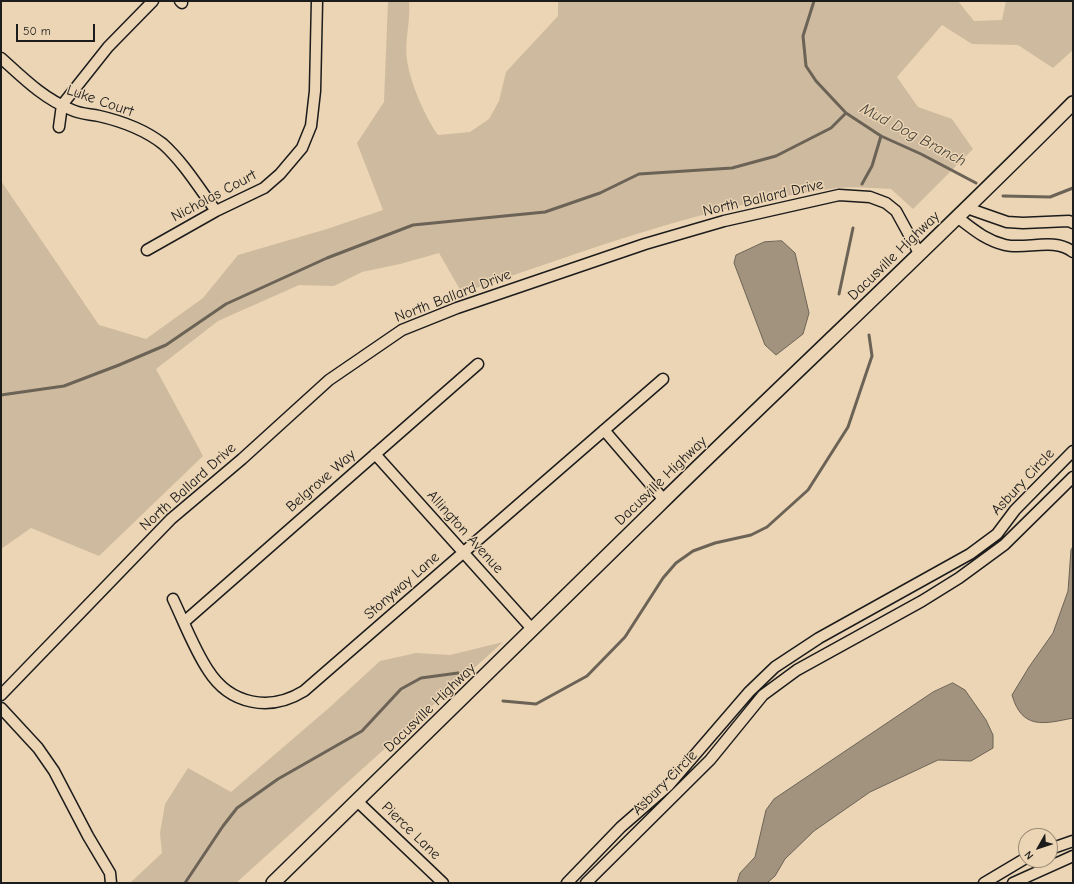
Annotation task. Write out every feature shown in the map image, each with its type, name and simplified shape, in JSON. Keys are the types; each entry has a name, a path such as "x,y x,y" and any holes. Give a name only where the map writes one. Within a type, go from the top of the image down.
{"main road":[{"name":"Dacusville Highway","path":"272,883 533,630 664,500 958,217 1073,103"}],"street":[{"path":"59,127 62,105 108,47 153,1"},
{"name":"Nicholas Court","path":"147,250 216,211 264,188 280,174 302,148 311,126 315,91 317,1"},
{"name":"Luke Court","path":"1,58 40,93 73,111 116,120 143,132 162,144 180,161 216,211"},
{"name":"North Ballard Drive","path":"1,695 171,518 242,459 329,380 402,330 457,308 645,244 724,221 839,195 870,197 886,203 896,211 919,253"},
{"path":"967,208 1007,222 1023,223 1069,221 1073,223"},
{"path":"958,217 982,237 1006,245 1036,244 1066,247 1073,252"},
{"name":"Belgrove Way","path":"184,622 478,364"},
{"name":"Stonyway Lane","path":"173,599 208,671 228,692 251,702 264,703 284,701 304,691 663,379"},
{"path":"604,430 664,500"},
{"name":"Asbury Circle","path":"567,883 621,827 668,786 735,708 775,667 844,624 970,554 996,534 1015,510 1073,451"},
{"name":"Allington Avenue","path":"376,454 533,630"},
{"name":"Asbury Circle","path":"579,869 587,882 719,749 762,695 801,668 954,582 1004,545 1073,477"},
{"name":"Asbury Circle","path":"996,534 1004,545"},
{"path":"947,567 954,582"},
{"path":"844,624 852,640"},
{"path":"794,654 801,668"},
{"path":"1,708 38,748 54,770 88,836 110,873 111,883"},
{"path":"735,708 745,717"},
{"name":"Asbury Circle","path":"708,739 719,749"},
{"name":"Pierce Lane","path":"357,801 443,883"},
{"name":"Asbury Circle","path":"621,827 632,838"},
{"path":"1058,846 1073,841"},
{"path":"1013,883 1073,856"},
{"path":"984,883 1018,863"}],"shaded area":[{"path":"388,1 409,1 406,46 407,60 411,78 419,99 428,119 438,135 470,132 489,119 499,101 506,72 558,16 558,1 958,1 974,21 1002,20 1006,1 1073,1 1073,50 1053,68 1018,45 972,44 942,25 897,77 918,107 952,119 973,149 913,209 891,189 844,187 789,195 741,205 647,231 462,293 439,253 400,264 362,272 334,286 299,285 218,321 156,369 203,456 99,556 31,528 1,549 1,181 99,325 146,339 203,298 238,255 327,229 383,210 357,143 384,102"},
{"path":"782,241 795,253 809,313 803,334 776,355 765,345 734,263 736,255 764,242"},
{"path":"1073,547 1073,718 1044,723 1035,722 1022,714 1016,706 1012,695 1029,667 1053,633 1068,591 1071,550"},
{"path":"503,642 236,883 130,883 162,853 160,833 165,804 188,768 231,792 330,707 380,661 416,653 450,655"},
{"path":"953,683 965,690 986,720 993,735 993,748 971,761 938,760 870,792 814,831 785,859 775,876 767,883 737,883 740,873 755,857 766,810 774,799 933,692"}],"waterway":[{"name":"Mud Dog Branch","path":"814,1 803,36 806,66 816,81 846,113 881,136 921,154 976,183"},
{"path":"1,395 64,386 119,365 166,345 226,304 327,258 413,225 545,212 600,193 639,174 732,168 776,156 831,128 846,113"},
{"path":"862,184 872,166 881,136"},
{"name":"Mud Dog Branch","path":"1003,196 1050,197 1073,188"},
{"path":"839,294 853,228"},
{"path":"503,701 536,704 587,676 625,637 663,578 676,563 693,551 715,543 751,535 767,527 808,490 848,427 872,356 869,335"},
{"path":"185,883 223,826 237,808 278,779 362,731 401,689 421,678 458,673"}]}
